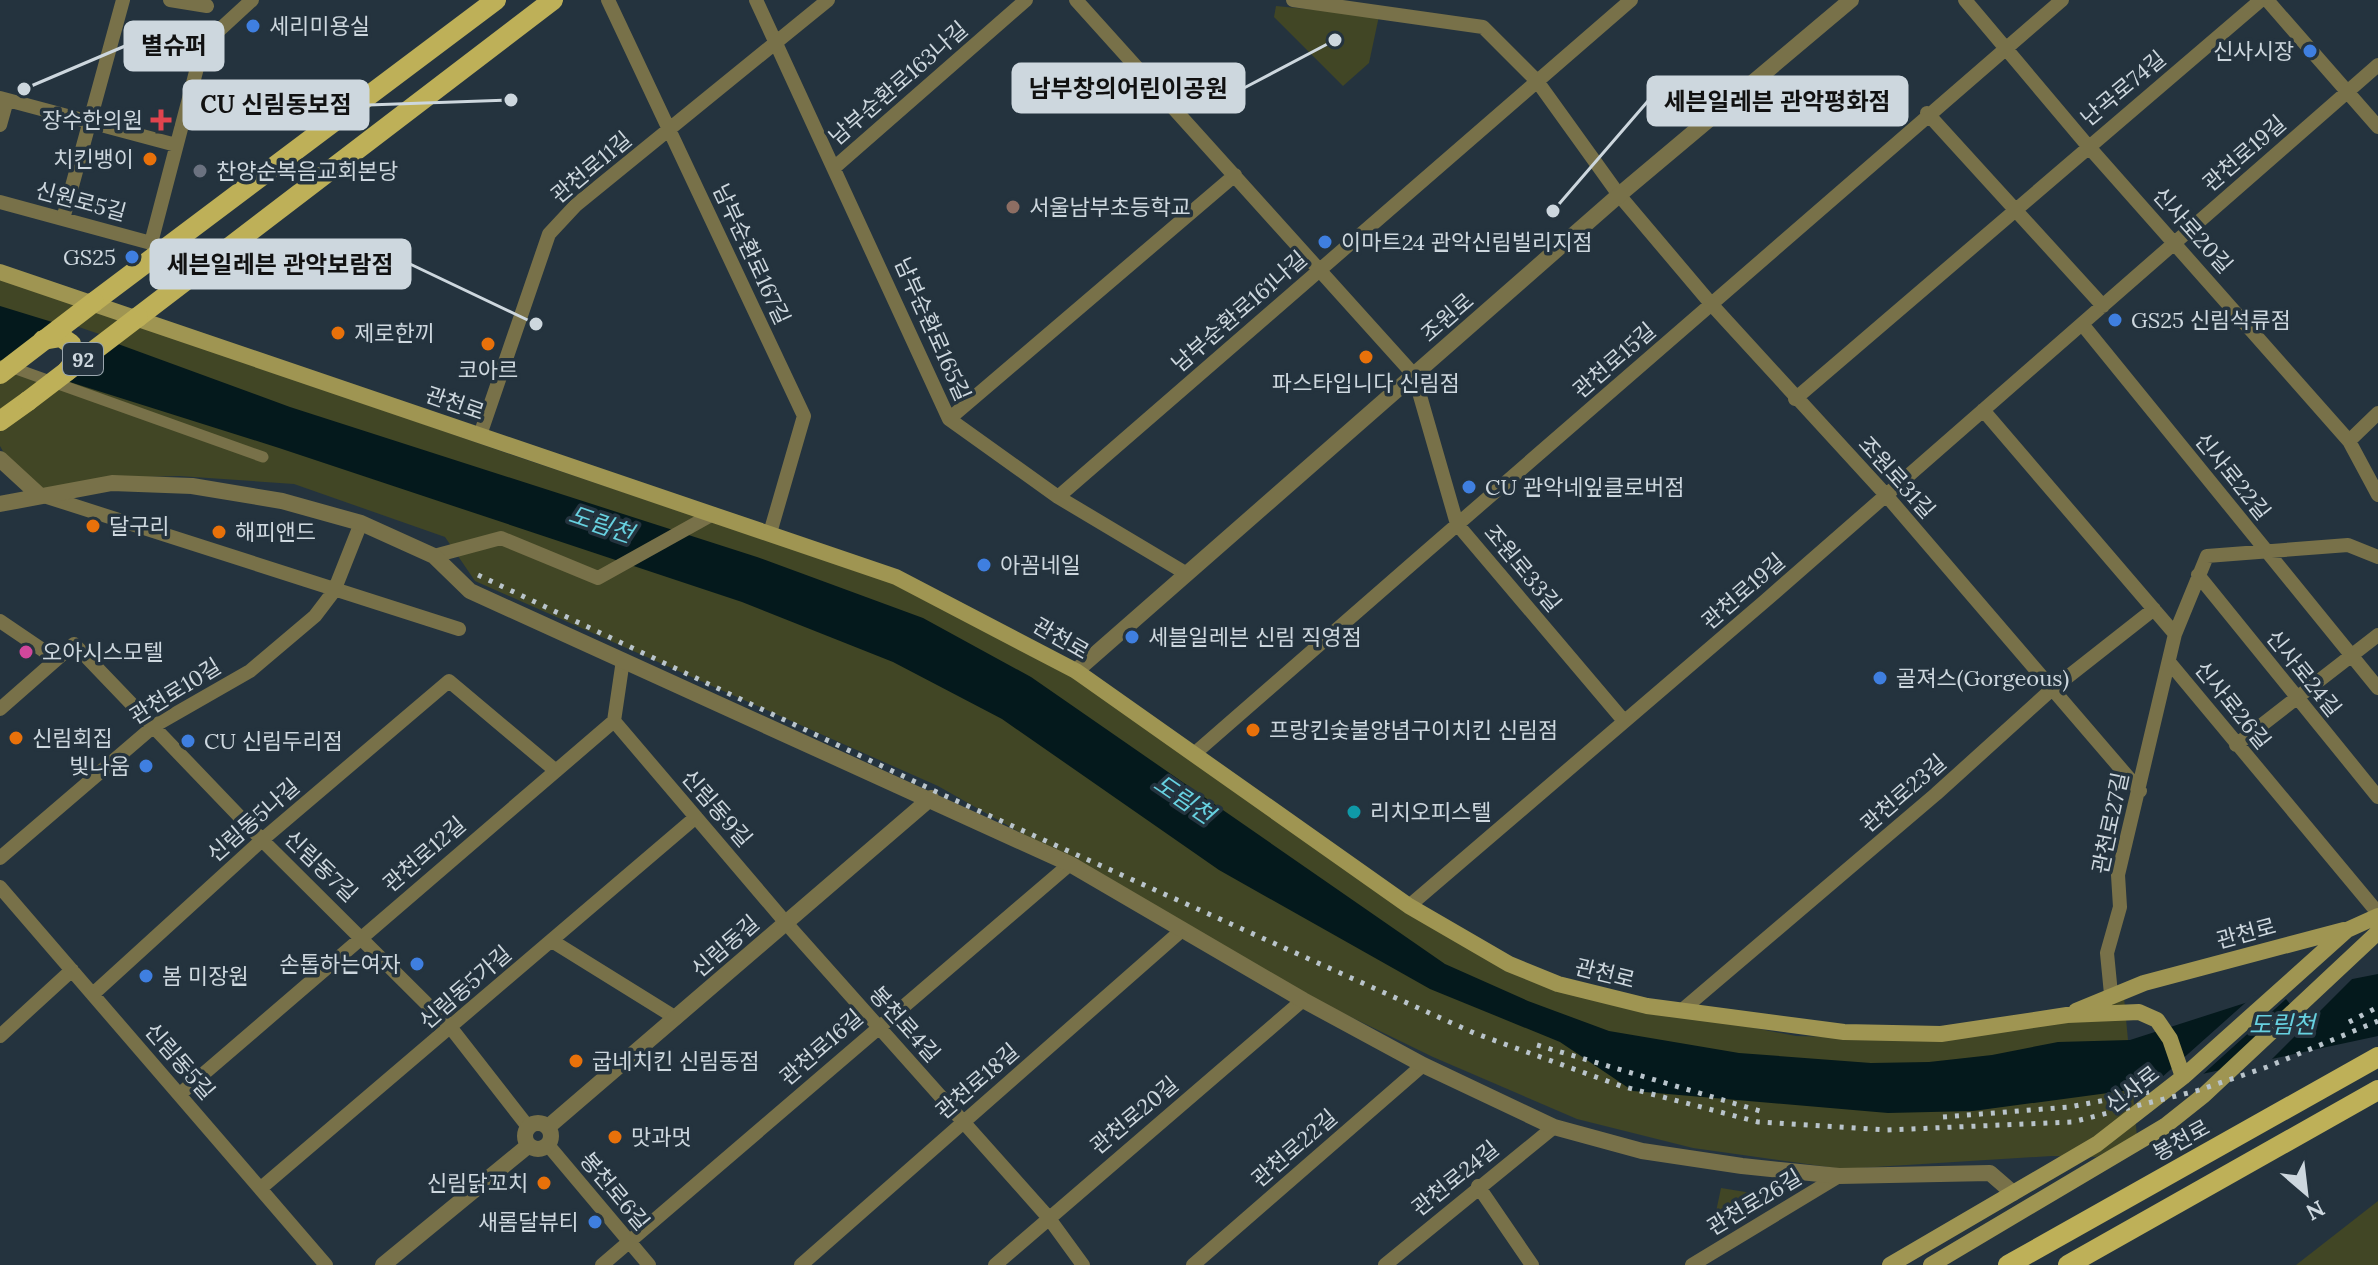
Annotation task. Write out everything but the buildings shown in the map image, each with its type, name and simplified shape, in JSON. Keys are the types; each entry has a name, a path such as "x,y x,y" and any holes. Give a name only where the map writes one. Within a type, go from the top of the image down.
{"main road":[{"name":"92","path":"0,374 94,302 155,248 243,191 496,0"},
{"name":"92","path":"0,421 553,0"},
{"path":"243,191 236,201 242,219 253,224 266,221"},
{"name":"관천로","path":"0,272 896,577 1076,671 1409,906 1509,964 1558,984 1681,1011 1844,1032 1941,1034 2067,1015 2139,1012 2157,1020 2177,1054 2183,1077"},
{"path":"43,340 61,337 71,344 74,362 67,371"},
{"name":"신사로","path":"1890,1265 2097,1144 2183,1077 2347,930 2378,914"},
{"name":"관천로","path":"2067,1015 2111,994 2347,930"},
{"name":"신사로","path":"1931,1265 2165,1126 2204,1095 2378,932"},
{"name":"봉천로","path":"2008,1265 2378,1057"},
{"path":"2068,1265 2378,1090"}],"street":[{"path":"63,219 123,0"},
{"path":"170,0 207,6"},
{"path":"155,248 176,145 203,45 252,0"},
{"name":"남부순환로167길","path":"608,0 804,416 770,533"},
{"name":"남부순환로165길","path":"756,0 949,419 1058,497 1187,574"},
{"name":"관천로11길","path":"480,435 549,234 576,205 828,0"},
{"name":"남부순환로163나길","path":"835,167 1026,0"},
{"path":"1076,0 1414,375"},
{"name":"조원로31길","path":"1293,0 1348,3 1483,27 1537,81 1619,195 1712,305 1886,495 2140,791"},
{"name":"남부순환로161나길","path":"1058,497 1631,0"},
{"name":"조원로","path":"1076,671 1619,195 1851,0"},
{"name":"신사로20길","path":"1965,0 2088,146 2349,441 2378,495"},
{"name":"관천로15길","path":"1194,754 1712,305 1927,113 2062,0"},
{"name":"난곡로74길","path":"1795,399 2261,0"},
{"path":"2267,0 2378,127"},
{"name":"관천로19길","path":"1409,906 2378,65"},
{"path":"0,125 4,99 176,145"},
{"path":"1927,113 2103,306"},
{"path":"949,419 1235,175"},
{"name":"신원로5길","path":"0,202 155,248"},
{"name":"신사로22길","path":"2082,324 2378,688"},
{"path":"0,363 263,457"},
{"name":"조원로33길","path":"1414,375 1457,524 1624,721"},
{"path":"1983,410 2175,634 2207,556 2348,545 2378,557"},
{"path":"2349,441 2378,413"},
{"path":"0,459 38,494 459,629"},
{"path":"0,504 38,494 112,483 192,486 282,501 361,523 434,556 470,591 931,798 1070,864 1303,1000 1423,1065 1554,1127 1692,1161 1839,1176 1990,1173 2013,1193"},
{"path":"434,556 501,538 598,578 713,514"},
{"name":"관천로10길","path":"0,858 154,726 250,671 315,616 334,591 361,523"},
{"name":"신사로24길","path":"2198,575 2378,797"},
{"name":"관천로23길","path":"1681,1011 1936,794 2051,690 2154,609"},
{"path":"0,621 56,659 0,709"},
{"name":"신사로26길","path":"2175,634 2169,662 2378,914"},
{"path":"2236,745 2378,635"},
{"name":"신림동7길","path":"56,659 74,644 262,840 451,1028 529,1136"},
{"path":"614,721 623,660"},
{"name":"관천로27길","path":"2111,994 2107,953 2120,907 2118,875 2169,662"},
{"name":"신림동5나길","path":"93,994 262,840 449,681 556,771"},
{"name":"관천로12길","path":"180,1094 614,721"},
{"name":"신림동9길","path":"614,721 786,923"},
{"name":"신림동길","path":"548,1127 931,798"},
{"name":"신림동5가길","path":"261,1188 696,817"},
{"name":"관천로16길","path":"602,1265 1070,864"},
{"name":"신림동5길","path":"0,887 326,1265"},
{"name":"봉천로4길","path":"786,923 1048,1217 1083,1265"},
{"name":"관천로18길","path":"801,1265 1182,930"},
{"path":"552,941 676,1018"},
{"path":"0,1036 72,970"},
{"name":"관천로20길","path":"995,1265 1303,1000"},
{"name":"관천로22길","path":"1193,1265 1423,1065"},
{"path":"383,1265 540,1123 548,1127 551,1137 548,1145 540,1149 529,1136"},
{"name":"관천로24길","path":"1385,1265 1554,1127"},
{"name":"봉천로6길","path":"548,1145 649,1265"},
{"name":"관천로26길","path":"1692,1265 1839,1176"},
{"path":"1478,1186 1532,1265"}],"green space":[{"path":"1276,6 1379,16 1369,63 1343,86 1274,17"},
{"path":"0,277 524,459 903,586 1081,682 1265,812 1569,992 1796,1036 1938,1040 2124,997 2137,1137 2096,1157 2052,1156 1843,1169 1693,1148 1577,1119 1433,1057 1312,998 938,786 475,581 445,537 294,484 179,476 112,478 41,489 13,469 0,446"},
{"path":"1721,1188 1758,1194 1757,1205 1713,1226"},
{"path":"2378,1201 2378,1265 2296,1265"}],"water":[{"name":"도림천","path":"0,306 88,333 290,407 757,557 923,618 1031,677 1445,964 1528,1001 1609,1031 1739,1053 1871,1063 1929,1062 1992,1055 2058,1042 2130,1040 2270,995 2378,974 2378,1036 2123,1091 1973,1111 1888,1113 1633,1091 1560,1042 1430,989 1219,870 1002,719 893,662 742,602 279,448 0,360"}],"pier":[{"path":"67,323 111,338 54,381 8,367"},
{"path":"2358,973 2269,1062 2223,1072 2290,1004 2286,999 2201,1076 2151,1087 2253,996"}],"railway":[{"path":"478,575 939,793 1474,1033 1621,1086 1758,1122 1886,1130 2072,1122 2196,1091 2267,1067 2378,1021"},
{"path":"2349,1022 2378,1007"},
{"path":"1537,1045 1760,1111"},
{"path":"1943,1117 2069,1107 2149,1092"}],"place":[{"name":"세리미용실","path":"253,26"},
{"name":"남부창의어린이공원","path":"1335,40"},
{"name":"신사시장","path":"2310,51"},
{"name":"별슈퍼","path":"24,89"},
{"name":"CU 신림동보점","path":"511,100"},
{"name":"장수한의원","path":"161,120"},
{"name":"치킨뱅이","path":"150,159"},
{"name":"찬양순복음교회본당","path":"200,171"},
{"name":"서울남부초등학교","path":"1013,207"},
{"name":"세븐일레븐 관악평화점","path":"1553,211"},
{"name":"이마트24 관악신림빌리지점","path":"1325,242"},
{"name":"GS25","path":"132,257"},
{"name":"GS25 신림석류점","path":"2115,320"},
{"name":"세븐일레븐 관악보람점","path":"536,324"},
{"name":"제로한끼","path":"338,333"},
{"name":"코아르","path":"488,344"},
{"name":"파스타입니다 신림점","path":"1366,357"},
{"name":"CU 관악네잎클로버점","path":"1469,487"},
{"name":"달구리","path":"93,526"},
{"name":"해피앤드","path":"219,532"},
{"name":"아꼼네일","path":"984,565"},
{"name":"세블일레븐 신림 직영점","path":"1132,637"},
{"name":"오아시스모텔","path":"26,652"},
{"name":"골져스(Gorgeous)","path":"1880,678"},
{"name":"프랑킨숯불양념구이치킨 신림점","path":"1253,730"},
{"name":"신림회집","path":"16,738"},
{"name":"CU 신림두리점","path":"188,741"},
{"name":"빛나움","path":"146,766"},
{"name":"리치오피스텔","path":"1354,812"},
{"name":"손톱하는여자","path":"417,964"},
{"name":"봄 미장원","path":"146,976"},
{"name":"굽네치킨 신림동점","path":"576,1061"},
{"name":"맛과멋","path":"615,1137"},
{"name":"신림닭꼬치","path":"544,1183"},
{"name":"새롬달뷰티","path":"595,1222"}]}
